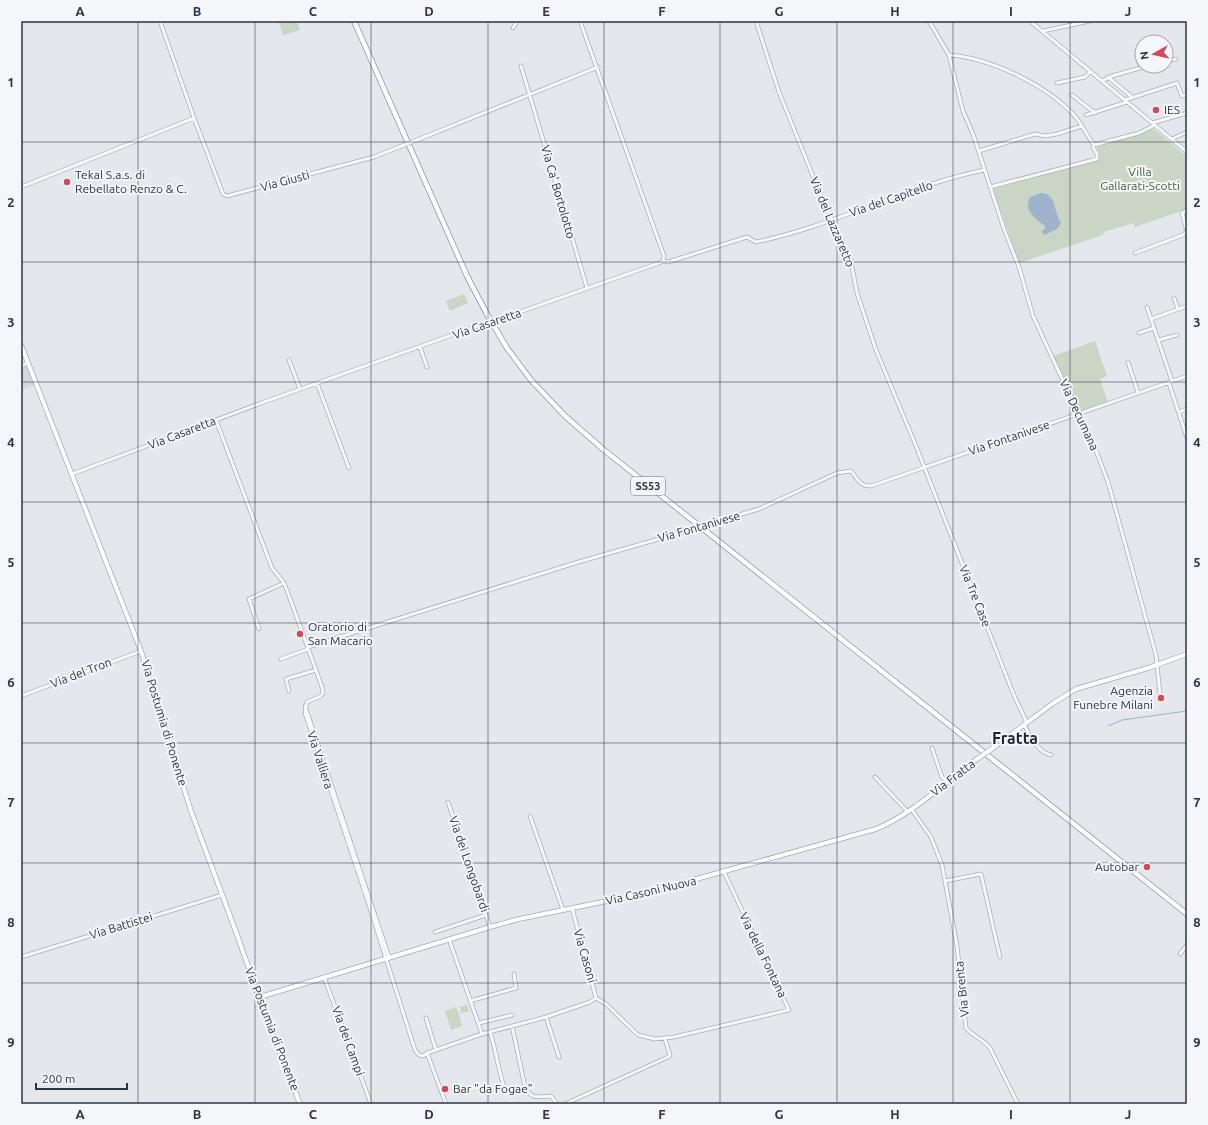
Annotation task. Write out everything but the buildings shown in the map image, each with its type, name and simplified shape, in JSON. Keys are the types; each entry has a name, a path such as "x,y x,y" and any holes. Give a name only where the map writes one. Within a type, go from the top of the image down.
{"highway":[{"name":"SS53","path":"354,21 479,300 507,348 531,380 549,400 582,433 1187,914"}],"main road":[{"name":"Via Postumia di Ponente","path":"21,345 141,651 191,811 260,996 269,1025 300,1104"},
{"name":"Via Fratta","path":"738,868 876,829 895,821 993,748 1076,689 1157,665 1187,654"},
{"name":"Via Casoni Nuova","path":"260,996 490,927 572,908 626,898 738,868"}],"street":[{"path":"21,187 194,118 160,21"},
{"path":"513,28 516,21"},
{"path":"580,21 664,256 663,261"},
{"name":"Via del Lazzaretto","path":"756,21 779,92 851,262 857,293 876,350 924,468"},
{"name":"Via Decumana","path":"929,21 949,55 963,111 1019,267 1033,316 1079,415 1090,435 1108,482 1157,665 1160,694"},
{"path":"1030,21 1187,152"},
{"path":"1043,31 1090,21"},
{"path":"949,55 964,56 984,62 1036,85 1074,114 1094,145 1093,147 1097,154 1097,159 990,187"},
{"name":"Via Ca' Bortolotto","path":"521,66 531,94 561,204 587,288"},
{"name":"Via Giusti","path":"194,118 223,194 227,196 374,157 598,68"},
{"path":"1102,81 1108,77 1134,69"},
{"path":"1057,83 1084,77 1090,72"},
{"path":"1108,77 1132,97"},
{"path":"1086,116 1126,101 1132,97 1177,83 1182,96 1187,94"},
{"path":"1072,95 1095,113"},
{"path":"1094,145 1139,132 1154,124 1187,114"},
{"path":"978,151 1035,134 1045,136 1057,134 1082,126"},
{"path":"1172,139 1187,132"},
{"name":"Via del Capitello","path":"663,261 668,262 747,237 756,242 766,240 984,170"},
{"path":"1135,253 1183,235 1187,231 1182,213 1187,210"},
{"name":"Via Casaretta","path":"72,474 300,389 466,330 517,314 663,261"},
{"path":"1174,298 1178,309"},
{"path":"1151,319 1187,306"},
{"path":"1147,307 1179,412 1186,429 1187,438"},
{"path":"1139,333 1154,328"},
{"path":"1158,339 1177,335"},
{"path":"420,347 427,367"},
{"path":"289,360 300,389"},
{"path":"1128,362 1138,393"},
{"path":"21,366 28,364"},
{"name":"Via Fontanivese","path":"280,659 308,648 575,563 759,509 846,470 851,471 858,482 864,486 871,486 1079,415 1187,376"},
{"path":"318,383 349,468"},
{"path":"1179,412 1187,409"},
{"path":"216,420 272,568 284,583 316,670 286,679 289,691"},
{"name":"Via Tre Case","path":"924,468 1026,724 1039,749 1044,754 1051,755"},
{"path":"260,629 249,599 284,583"},
{"name":"Via del Tron","path":"21,696 141,651"},
{"name":"Via Valliera","path":"316,670 323,693 321,696 307,702 305,706 387,957 414,1050 419,1055 423,1056 427,1053"},
{"path":"932,748 942,777 947,782"},
{"name":"Via Brenta","path":"875,777 910,811 931,837 942,865 957,946 966,1028 971,1033 985,1041 990,1048 1018,1104"},
{"name":"Via dei Longobardi","path":"448,802 490,927"},
{"path":"530,816 563,910"},
{"name":"Via della Fontana","path":"596,998 606,1004 638,1035 644,1038 665,1039 789,1010 724,872"},
{"path":"945,881 981,874 1000,957"},
{"name":"Via Battistei","path":"21,957 222,895"},
{"name":"Via Casoni","path":"427,1053 482,1034 546,1017 590,1002 596,998 572,908"},
{"path":"435,932 486,915"},
{"path":"449,940 482,1034"},
{"path":"1180,954 1187,945"},
{"path":"470,1001 516,988 514,974"},
{"name":"Via dei Campi","path":"324,977 371,1104"},
{"path":"479,1023 512,1015"},
{"path":"546,1017 559,1057"},
{"path":"426,1018 436,1050"},
{"path":"512,1026 525,1087 534,1098 551,1096 557,1104"},
{"path":"490,1032 496,1048 502,1083 506,1092"},
{"path":"565,1104 668,1057 670,1055 670,1051 665,1039"},
{"path":"427,1053 446,1104"}],"shaded area":[{"path":"25,366 29,368 35,385 21,390 21,368"}],"green space":[{"path":"286,21 297,21 300,30 283,35 279,23"},
{"name":"Villa Gallarati-Scotti","path":"1154,129 1187,157 1187,209 1135,227 1133,223 1104,232 1103,235 1019,263 993,189 1094,161 1100,158 1097,147"},
{"path":"464,294 468,303 450,311 446,301"},
{"path":"1095,341 1107,376 1100,379 1108,403 1081,412 1053,356"},
{"path":"467,1005 469,1011 459,1014 462,1026 451,1030 445,1011 456,1007 458,1013 461,1012 460,1007"}],"water":[{"path":"1041,193 1049,195 1051,198 1061,223 1057,229 1044,235 1042,231 1045,226 1032,214 1028,206 1030,197"}],"waterway":[{"path":"1108,726 1122,720 1187,711"}],"place":[{"name":"IES","path":"1156,110"},
{"name":"Tekal S.a.s. di Rebellato Renzo & C.","path":"67,182"},
{"name":"Oratorio di San Macario","path":"300,634"},
{"name":"Agenzia Funebre Milani","path":"1161,698"},
{"name":"Autobar","path":"1147,867"},
{"name":"Bar \"da Fogae\"","path":"445,1089"}],"district":[{"name":"Fratta","path":"1015,738"}]}
